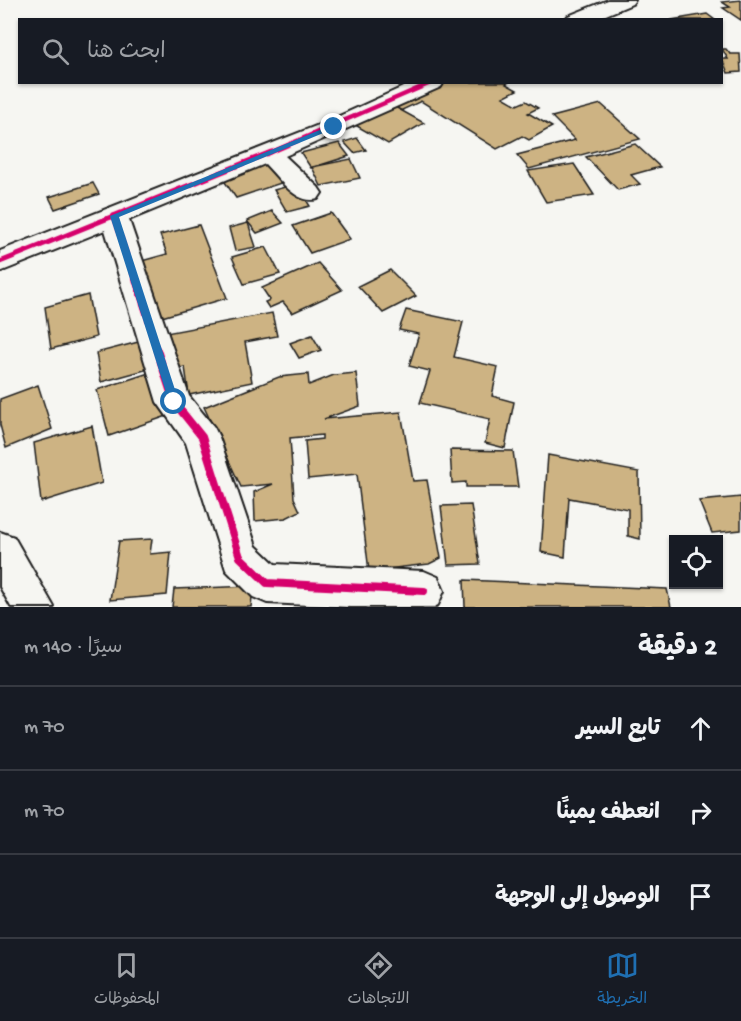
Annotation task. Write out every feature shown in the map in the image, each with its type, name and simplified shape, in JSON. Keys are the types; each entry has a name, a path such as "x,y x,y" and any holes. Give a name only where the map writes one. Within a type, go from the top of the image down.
{"street":[{"path":"580,18 625,0"},
{"path":"0,262 268,153 428,84"},
{"path":"268,153 309,193"},
{"path":"114,216 174,402 202,437 240,557 267,583 424,591"},
{"path":"0,550 34,607"}],"building":[{"path":"741,0 741,20 723,8 730,7 722,2"},
{"path":"707,14 712,18 683,18"},
{"path":"723,49 730,54 740,54 741,72 728,73 723,59 728,59"},
{"path":"426,84 506,84 517,90 503,97 517,105 526,101 538,108 528,113 552,127 529,140 522,136 497,149 421,101 398,112 385,104"},
{"path":"386,102 424,123 388,144 350,122"},
{"path":"601,104 640,139 529,169 517,155 575,140 552,117"},
{"path":"357,138 366,150 354,153 344,142"},
{"path":"339,143 349,156 311,168 301,153"},
{"path":"635,144 660,167 631,175 640,184 618,190 586,157"},
{"path":"268,157 293,179 236,198 218,172"},
{"path":"351,159 360,178 321,186 312,167"},
{"path":"574,164 594,195 546,202 528,171"},
{"path":"93,183 99,194 55,209 49,197"},
{"path":"296,184 310,206 287,212 274,190"},
{"path":"272,211 283,223 257,233 247,221"},
{"path":"331,213 350,239 310,253 293,226"},
{"path":"248,223 256,247 235,251 229,228"},
{"path":"199,225 227,298 155,319 138,262 167,254 160,235"},
{"path":"266,247 280,274 244,284 232,257"},
{"path":"318,263 342,290 292,313 283,302 269,308 265,302 270,300 262,288"},
{"path":"390,270 416,296 383,313 358,286"},
{"path":"88,295 96,337 51,349 45,307"},
{"path":"406,310 463,322 454,357 498,367 492,396 514,402 505,448 485,443 490,419 420,403 430,371 409,366 419,334 399,330"},
{"path":"272,313 277,336 245,342 252,382 189,395 185,367 170,370 166,333"},
{"path":"312,335 321,350 299,358 290,343"},
{"path":"150,339 156,367 101,382 96,353"},
{"path":"155,371 170,415 109,436 97,390"},
{"path":"356,373 360,406 324,419 401,412 413,481 427,480 441,558 429,564 369,571 357,474 308,479 305,441 322,439 322,435 290,438 294,498 300,511 286,518 255,521 254,492 273,484 241,487 204,407 279,377 308,374 309,385 334,375"},
{"path":"38,385 52,429 6,448 0,425 0,399"},
{"path":"92,426 102,483 41,502 34,443"},
{"path":"450,450 513,451 518,487 466,487 466,482 452,483"},
{"path":"548,455 639,472 640,539 628,536 628,509 569,498 565,557 541,552"},
{"path":"741,497 741,530 712,533 699,501"},
{"path":"471,505 480,564 448,565 441,506"},
{"path":"152,539 150,554 171,552 167,595 110,600 119,541"},
{"path":"464,580 667,589 671,607 465,607"},
{"path":"253,586 251,607 172,607 174,589"}],"cycle path":[{"path":"0,262 334,127 429,84"},
{"path":"114,216 174,402 202,437 240,557 267,583 424,591"}],"route":[{"path":"174,402 114,216 334,127"}]}
